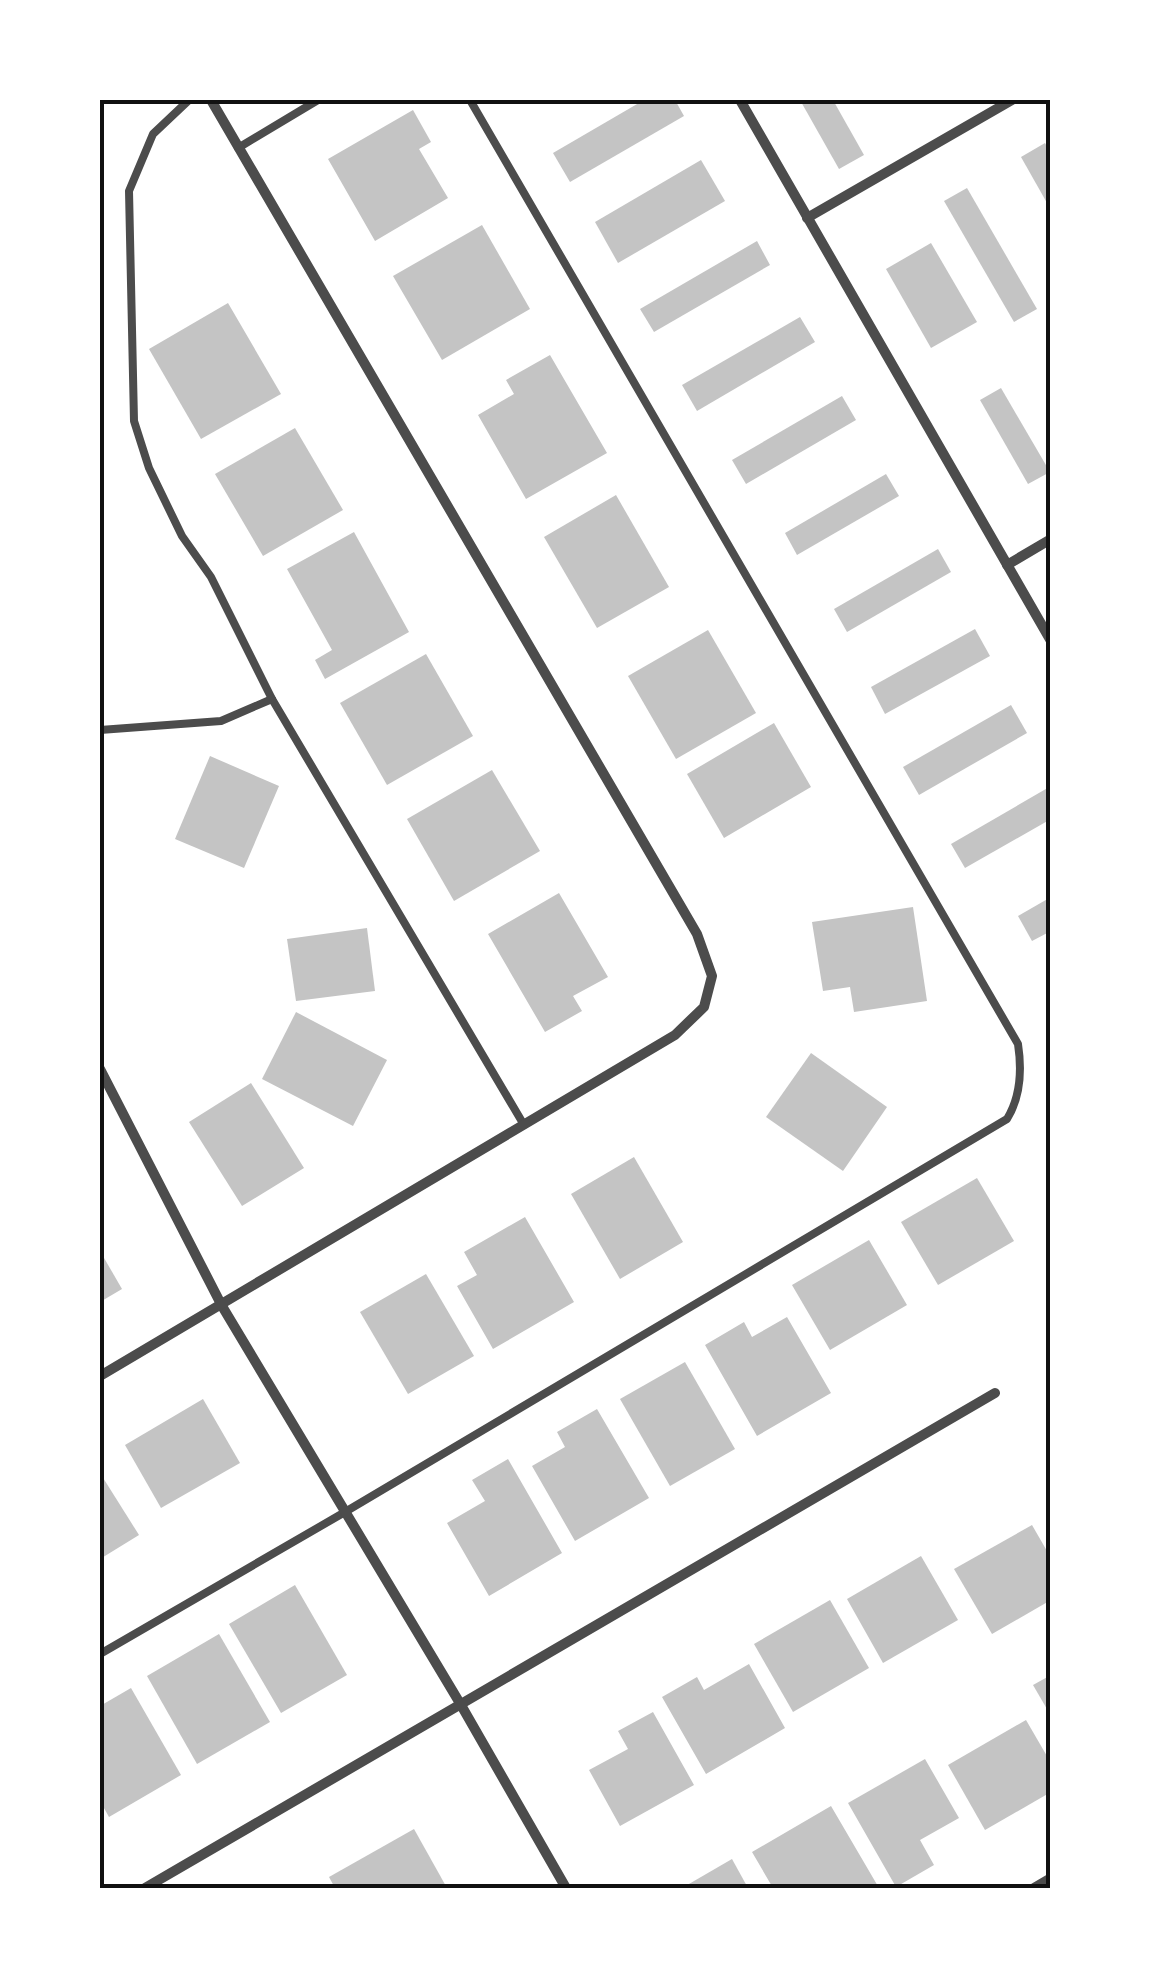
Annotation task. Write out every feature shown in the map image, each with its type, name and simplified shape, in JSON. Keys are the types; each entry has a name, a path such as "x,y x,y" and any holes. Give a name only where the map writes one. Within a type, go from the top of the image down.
{"street":[{"path":"100,1376 675,1035 704,1007 712,976 697,934 211,100"},
{"path":"740,100 1051,640"},
{"path":"807,218 1012,100"},
{"path":"1007,564 1051,539"},
{"path":"100,1069 222,1306 566,1888"},
{"path":"144,1888 995,1393"},
{"path":"1034,1888 1051,1878"}],"lane":[{"path":"189,100 153,134 129,190 134,420 150,468 182,536 211,577 272,699 524,1125"},
{"path":"238,148 318,100"},
{"path":"100,1654 1007,1119 1016,1105 1021,1062 1018,1044 470,100"},
{"path":"100,730 221,721 272,699"}],"building":[{"path":"644,100 675,100 684,116 570,182 553,153"},
{"path":"800,100 833,100 864,155 839,169"},
{"path":"413,110 431,142 419,149 448,198 375,241 328,159"},
{"path":"1045,143 1051,154 1051,210 1021,157"},
{"path":"701,160 725,201 618,263 595,222"},
{"path":"967,188 1037,309 1014,322 944,201"},
{"path":"482,225 530,309 442,360 393,276"},
{"path":"757,241 770,265 654,332 640,309"},
{"path":"931,243 977,322 931,348 886,269"},
{"path":"228,303 281,394 201,439 149,349"},
{"path":"800,317 815,342 697,411 682,385"},
{"path":"550,355 607,453 526,499 478,415 514,394 506,380"},
{"path":"1001,388 1050,472 1028,484 980,400"},
{"path":"842,396 856,420 746,484 732,460"},
{"path":"295,428 343,510 263,556 215,474"},
{"path":"886,474 899,496 797,555 785,533"},
{"path":"616,495 669,587 597,628 544,537"},
{"path":"354,532 409,632 325,679 315,660 332,650 287,569"},
{"path":"938,549 951,572 847,632 834,609"},
{"path":"975,629 990,656 885,714 871,687"},
{"path":"708,630 756,713 676,759 628,676"},
{"path":"426,654 473,736 387,785 340,703"},
{"path":"1011,705 1027,733 919,795 903,767"},
{"path":"774,723 811,787 724,838 687,774"},
{"path":"210,756 279,786 244,868 175,839"},
{"path":"492,770 540,851 454,901 407,819"},
{"path":"1051,786 1051,819 965,868 951,844"},
{"path":"559,893 608,977 573,996 582,1011 545,1032 488,934"},
{"path":"1051,897 1051,931 1032,941 1018,916"},
{"path":"913,907 927,1001 854,1012 850,987 823,991 812,922"},
{"path":"367,928 375,991 296,1001 287,939"},
{"path":"296,1012 387,1060 353,1126 262,1079"},
{"path":"811,1053 887,1107 843,1171 766,1117"},
{"path":"251,1083 304,1168 242,1206 189,1122"},
{"path":"634,1157 683,1242 620,1279 571,1194"},
{"path":"977,1178 1014,1241 938,1285 901,1222"},
{"path":"525,1217 574,1302 493,1349 457,1286 477,1275 464,1252"},
{"path":"869,1240 907,1305 830,1350 792,1285"},
{"path":"100,1251 122,1289 100,1302"},
{"path":"426,1274 474,1356 408,1394 360,1312"},
{"path":"787,1317 831,1393 757,1436 705,1345 744,1322 752,1337"},
{"path":"685,1362 735,1449 670,1486 620,1399"},
{"path":"203,1399 240,1463 161,1508 125,1445"},
{"path":"597,1409 649,1498 575,1541 532,1466 565,1447 557,1432"},
{"path":"508,1459 562,1553 489,1596 447,1523 485,1501 472,1480"},
{"path":"100,1473 139,1535 100,1559"},
{"path":"1032,1525 1051,1558 1051,1600 992,1634 954,1569"},
{"path":"921,1556 958,1620 883,1663 847,1599"},
{"path":"295,1585 347,1675 281,1713 229,1624"},
{"path":"830,1600 869,1668 793,1712 754,1644"},
{"path":"219,1634 270,1722 197,1764 147,1676"},
{"path":"749,1664 785,1728 706,1774 662,1697 697,1677 704,1690"},
{"path":"1051,1675 1051,1716 1033,1685"},
{"path":"131,1688 181,1775 109,1817 100,1801 100,1706"},
{"path":"653,1712 694,1785 620,1826 589,1770 628,1749 618,1731"},
{"path":"1026,1720 1051,1763 1051,1792 985,1830 948,1765"},
{"path":"925,1759 959,1818 920,1840 934,1865 896,1887 848,1803"},
{"path":"831,1806 879,1888 832,1888 830,1884 824,1888 773,1888 752,1852"},
{"path":"414,1829 447,1888 335,1888 329,1877"},
{"path":"732,1859 748,1888 682,1888"}]}
